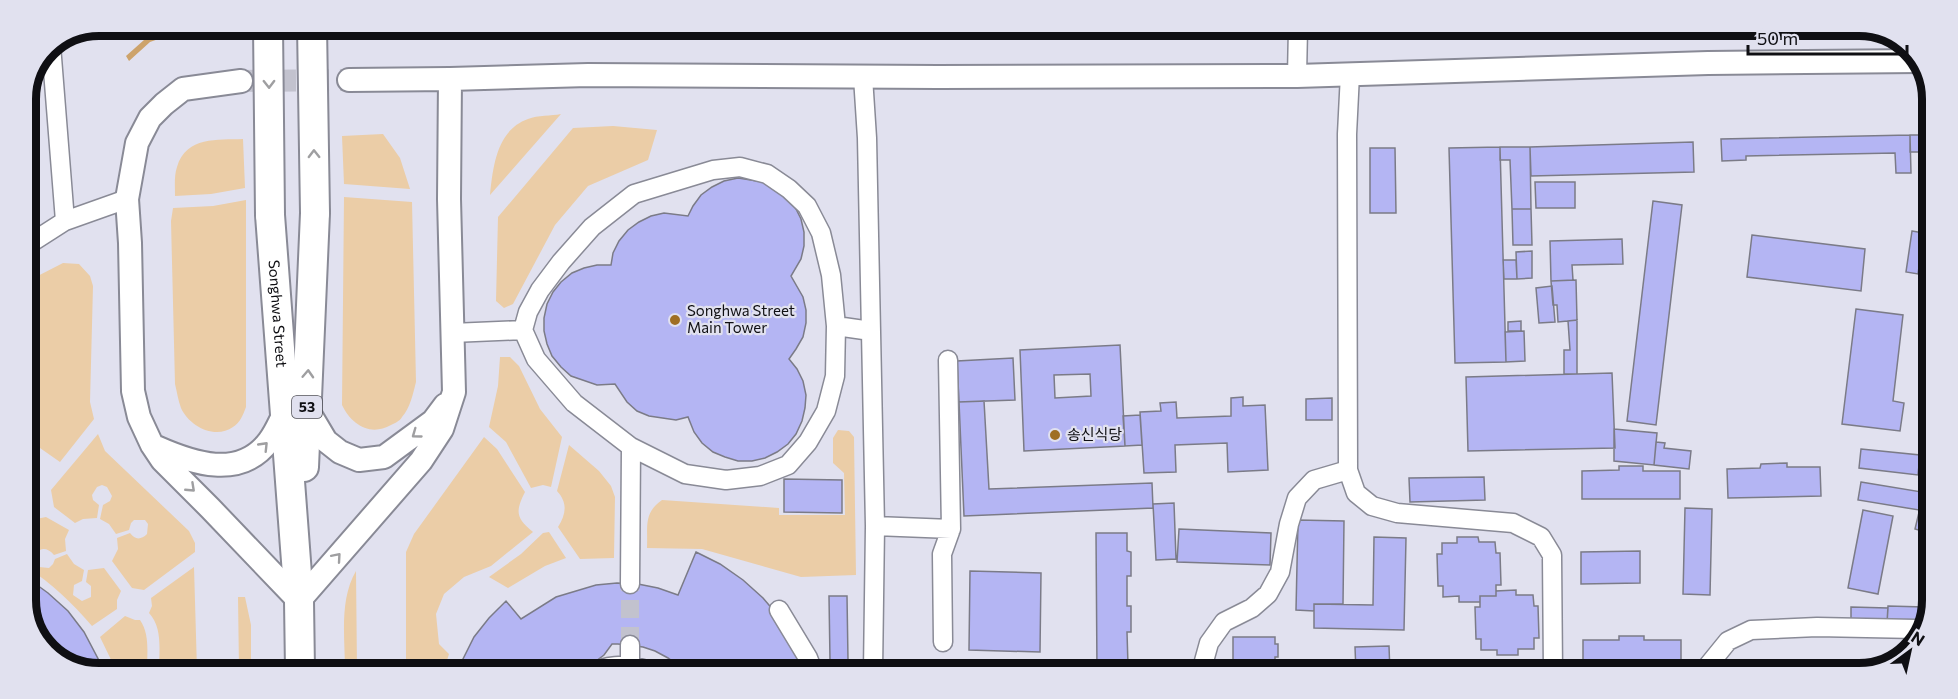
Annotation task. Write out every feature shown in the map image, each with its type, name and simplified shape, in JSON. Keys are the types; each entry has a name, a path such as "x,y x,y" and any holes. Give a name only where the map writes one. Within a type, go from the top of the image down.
{"main road":[{"name":"Songhwa Street","path":"268,36 270,215 296,410"},
{"name":"Songhwa Street","path":"300,663 296,410 315,213 312,36"}],"street":[{"path":"1296,76 1298,36"},
{"path":"52,57 65,221"},
{"path":"350,80 450,80 588,75 1296,76 1708,63 1909,61"},
{"path":"1350,74 1347,134 1348,470 1356,493 1372,506 1397,513 1513,523 1541,537 1552,555 1553,663"},
{"path":"863,77 867,138 875,526 873,663"},
{"path":"242,81 183,89 150,118 137,143 127,199 133,391 139,417 162,460 299,601 421,461 442,429 454,392 449,199 450,80"},
{"path":"740,167 767,174 789,189 807,207 821,234 831,275 836,326 835,376 826,411 808,442 788,465 760,476 726,480 685,474 631,447 574,403 536,358 523,330 528,312 540,290 561,262 592,227 634,194 713,170 740,167"},
{"path":"36,240 65,221 127,199"},
{"path":"836,326 871,331"},
{"path":"452,333 523,330"},
{"path":"943,642 942,555 951,529 948,360"},
{"path":"152,445 184,460 213,465 237,464 257,453 296,410 340,452 359,460 384,457 433,422 454,392"},
{"path":"630,584 631,447"},
{"path":"1203,663 1209,643 1224,622 1252,608 1268,594 1280,572 1289,524 1298,498 1314,480 1348,470"},
{"path":"875,526 951,529"},
{"path":"779,610 809,663"},
{"path":"1710,663 1728,641 1751,630 1817,627 1880,628"},
{"path":"630,645 630,663"}],"shaded area":[{"path":"148,36 167,36 150,42 129,61 126,56"},
{"path":"561,114 490,195 495,161 509,131 528,119"},
{"path":"613,126 657,130 648,160 588,186 555,225 513,304 504,308 496,301 498,217 573,128"},
{"path":"383,134 400,158 410,189 344,184 342,136"},
{"path":"243,139 245,188 211,194 175,196 176,170 181,157 188,150 195,145 214,140"},
{"path":"344,197 412,202 416,382 409,405 401,418 391,425 376,430 356,423 342,405"},
{"path":"246,200 246,407 235,425 226,431 218,432 203,429 185,415 175,384 171,221 173,208 213,206"},
{"path":"63,263 79,264 90,276 93,286 90,402 94,419 60,462 36,445 36,277"},
{"path":"500,357 510,357 519,366 540,409 562,437 551,487 543,485 531,488 506,442 489,427 498,386"},
{"path":"838,430 849,431 854,437 856,575 801,577 702,549 647,548 649,515 662,500 779,508 779,515 845,515 844,473 833,463 833,438"},
{"path":"98,434 105,451 189,531 195,543 195,552 144,590 132,588 112,561 118,549 117,538 130,533 136,538 145,536 148,524 145,520 134,520 129,530 116,534 109,524 100,519 103,505 110,501 112,496 107,487 102,485 97,487 92,495 93,500 99,505 97,518 83,519 75,523 54,507 51,490"},
{"path":"484,437 497,449 525,492 519,514 523,523 533,532 491,566 464,577 444,594 436,614 439,644 449,654 446,663 406,663 406,552 414,534"},
{"path":"569,445 599,471 611,486 615,497 614,558 580,559 558,527 565,509 561,495 557,491"},
{"path":"46,517 69,530 65,539 66,551 54,555 42,549 36,554 36,519"},
{"path":"549,532 566,558 545,566 508,588 489,577 521,554 543,533"},
{"path":"67,554 74,564 84,570 82,581 74,585 73,595 82,601 91,597 91,586 86,582 88,570 104,568 121,591 117,600 117,609 92,626 77,609 36,574 36,562 39,567 49,568 55,559"},
{"path":"194,567 197,663 159,663 158,633 149,613 152,606 151,598"},
{"path":"356,571 357,663 345,663 345,607"},
{"path":"238,597 245,597 251,625 251,663 239,663"},
{"path":"125,616 140,620 145,631 147,663 113,663 100,637"}],"building":[{"path":"1910,135 1922,135 1922,152 1910,152"},
{"path":"1910,135 1911,173 1896,173 1895,153 1746,156 1746,160 1722,161 1721,139"},
{"path":"1693,142 1694,172 1531,176 1530,147"},
{"path":"1500,147 1530,147 1531,209 1512,209 1510,160 1500,160"},
{"path":"1500,147 1506,362 1455,363 1449,148"},
{"path":"1370,148 1395,148 1396,213 1370,213"},
{"name":"Songhwa Street Main Tower","path":"738,178 764,182 787,196 801,219 804,232 801,259 791,276 803,297 806,323 803,337 789,359 803,381 806,395 805,408 796,434 788,444 765,458 752,461 738,461 713,452 694,432 688,417 676,420 649,416 637,411 627,402 615,384 597,385 571,376 552,356 544,331 547,304 561,282 572,273 597,265 611,265 613,253 619,241 639,222 664,213 688,216 701,195 724,181"},
{"path":"1535,182 1575,182 1575,208 1536,208"},
{"path":"1653,201 1682,205 1656,425 1627,421"},
{"path":"1512,209 1531,209 1532,245 1513,245"},
{"path":"1912,231 1922,233 1918,274 1906,272"},
{"path":"1752,235 1865,249 1861,291 1747,277"},
{"path":"1622,239 1623,264 1572,265 1573,280 1551,281 1550,241"},
{"path":"1922,246 1922,275 1918,274"},
{"path":"1532,251 1532,278 1517,279 1516,252"},
{"path":"1503,260 1516,260 1517,279 1504,279"},
{"path":"1576,280 1577,320 1558,322 1557,305 1553,305 1551,281"},
{"path":"1552,286 1555,322 1539,323 1536,288"},
{"path":"1856,309 1903,315 1893,401 1904,403 1900,431 1842,424"},
{"path":"1577,320 1577,374 1564,374 1564,350 1570,350 1568,321"},
{"path":"1521,321 1521,331 1508,331 1508,322"},
{"path":"1524,331 1525,361 1506,362 1505,332"},
{"path":"1120,345 1125,446 1024,451 1020,350","holes":["1090,374 1091,396 1055,398 1054,375"]},
{"path":"1013,358 1015,400 959,402 957,361"},
{"path":"1612,373 1615,448 1468,451 1466,377"},
{"path":"1243,397 1243,406 1265,405 1268,470 1228,472 1227,443 1175,445 1176,472 1144,473 1140,412 1161,411 1160,403 1176,402 1177,418 1231,416 1231,398"},
{"path":"1332,398 1332,420 1306,420 1306,399"},
{"path":"984,401 989,489 1152,483 1153,508 964,516 959,402"},
{"path":"1140,415 1142,445 1125,446 1123,416"},
{"path":"1614,429 1657,433 1654,465 1614,461"},
{"path":"1656,442 1665,443 1664,448 1691,451 1689,469 1654,465"},
{"path":"1861,449 1920,455 1918,475 1859,468"},
{"path":"1787,463 1787,467 1820,467 1821,496 1728,498 1727,469 1760,468 1761,464"},
{"path":"1619,466 1643,466 1643,471 1680,471 1680,499 1582,499 1582,471 1619,470"},
{"path":"1484,477 1485,500 1410,502 1409,478"},
{"path":"784,479 842,480 842,513 784,512"},
{"path":"1861,482 1922,492 1919,510 1858,500"},
{"path":"1174,503 1176,559 1156,560 1153,504"},
{"path":"1685,508 1712,509 1710,595 1683,594"},
{"path":"1920,508 1922,508 1922,531 1915,529"},
{"path":"1863,510 1893,516 1878,594 1848,588"},
{"path":"1298,520 1344,521 1343,604 1314,604 1314,611 1296,610"},
{"path":"1179,529 1271,533 1270,565 1177,562"},
{"path":"1096,533 1127,533 1127,551 1131,552 1131,576 1127,576 1127,606 1131,606 1131,632 1127,632 1128,663 1097,663"},
{"path":"1374,537 1406,538 1404,630 1314,628 1314,604 1373,605"},
{"path":"1457,537 1478,537 1479,542 1495,542 1496,553 1500,553 1501,585 1496,585 1496,596 1480,596 1480,602 1459,602 1459,596 1443,597 1443,586 1438,586 1437,554 1442,554 1442,543 1457,543"},
{"path":"1640,551 1640,583 1581,584 1581,552"},
{"path":"696,552 720,564 763,598 780,618 804,663 675,663 655,651 643,647 612,644 604,655 591,663 461,663 474,637 506,601 521,619 556,597 596,585 638,584 678,595"},
{"path":"970,571 1041,573 1040,652 969,650"},
{"path":"36,584 68,611 84,632 100,663 86,662 71,657 54,645 44,632 38,617"},
{"path":"1516,590 1516,595 1533,595 1534,606 1538,606 1539,638 1534,638 1534,649 1518,649 1518,655 1497,655 1497,650 1481,650 1481,639 1476,639 1475,607 1480,607 1480,596 1496,596 1496,591"},
{"path":"829,596 847,596 848,660 830,660"},
{"path":"1888,606 1921,607 1919,620 1887,621"},
{"path":"1851,607 1888,608 1887,621 1851,622"},
{"path":"1619,636 1644,636 1644,640 1681,640 1681,663 1583,663 1583,640 1619,640"},
{"path":"1233,637 1275,637 1275,644 1278,644 1278,657 1275,657 1275,663 1233,663"},
{"path":"1389,646 1390,663 1356,663 1355,647"},
{"path":"1416,660 1528,660 1528,663 1416,663"}],"tunnel":[{"path":"241,81 349,80"},
{"path":"630,584 630,645"}],"place":[{"name":"Songhwa Street Main Tower","path":"675,320"},
{"name":"송신식당","path":"1055,435"}]}
